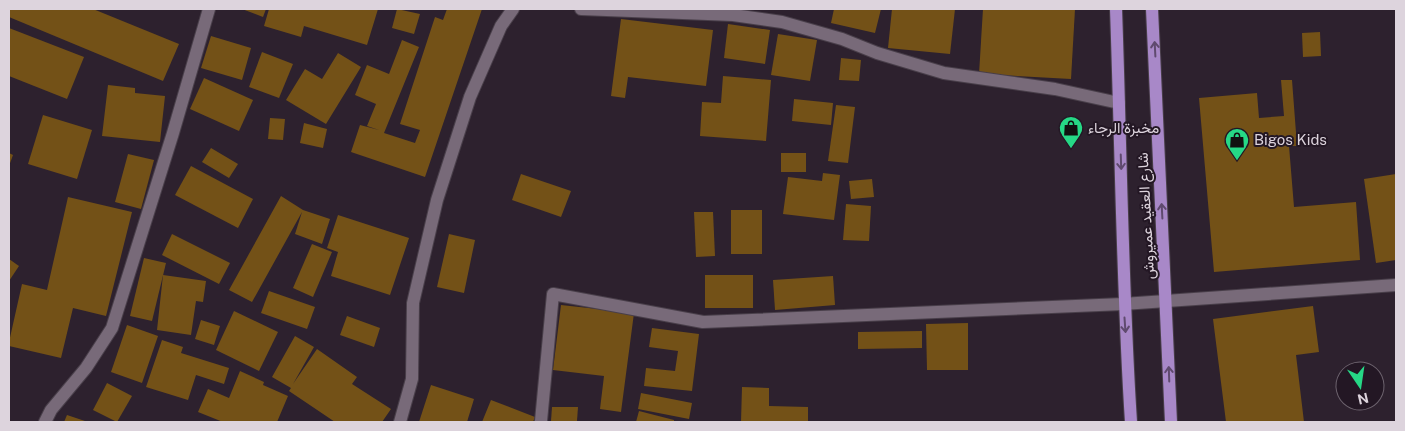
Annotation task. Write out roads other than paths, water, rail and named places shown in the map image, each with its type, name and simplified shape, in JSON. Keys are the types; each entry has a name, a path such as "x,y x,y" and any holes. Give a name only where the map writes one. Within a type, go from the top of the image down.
{"main road":[{"name":"شارع العقيد عميروش","path":"1116,9 1124,234 1123,304 1131,422"},
{"name":"شارع العقيد عميروش","path":"1152,9 1171,422"}],"street":[{"path":"45,422 51,410 86,368 112,328 173,133 209,9"},
{"path":"400,422 412,379 414,303 438,200 470,97 501,26 513,9"},
{"path":"581,9 732,15 782,22 842,39 876,53 944,73 1055,89 1119,103"},
{"path":"541,420 553,294 703,322 1166,302 1396,285"}],"place":[{"name":"مخبزة الرجاء","path":"1071,149"},
{"name":"Bigos Kids","path":"1237,161"}]}
